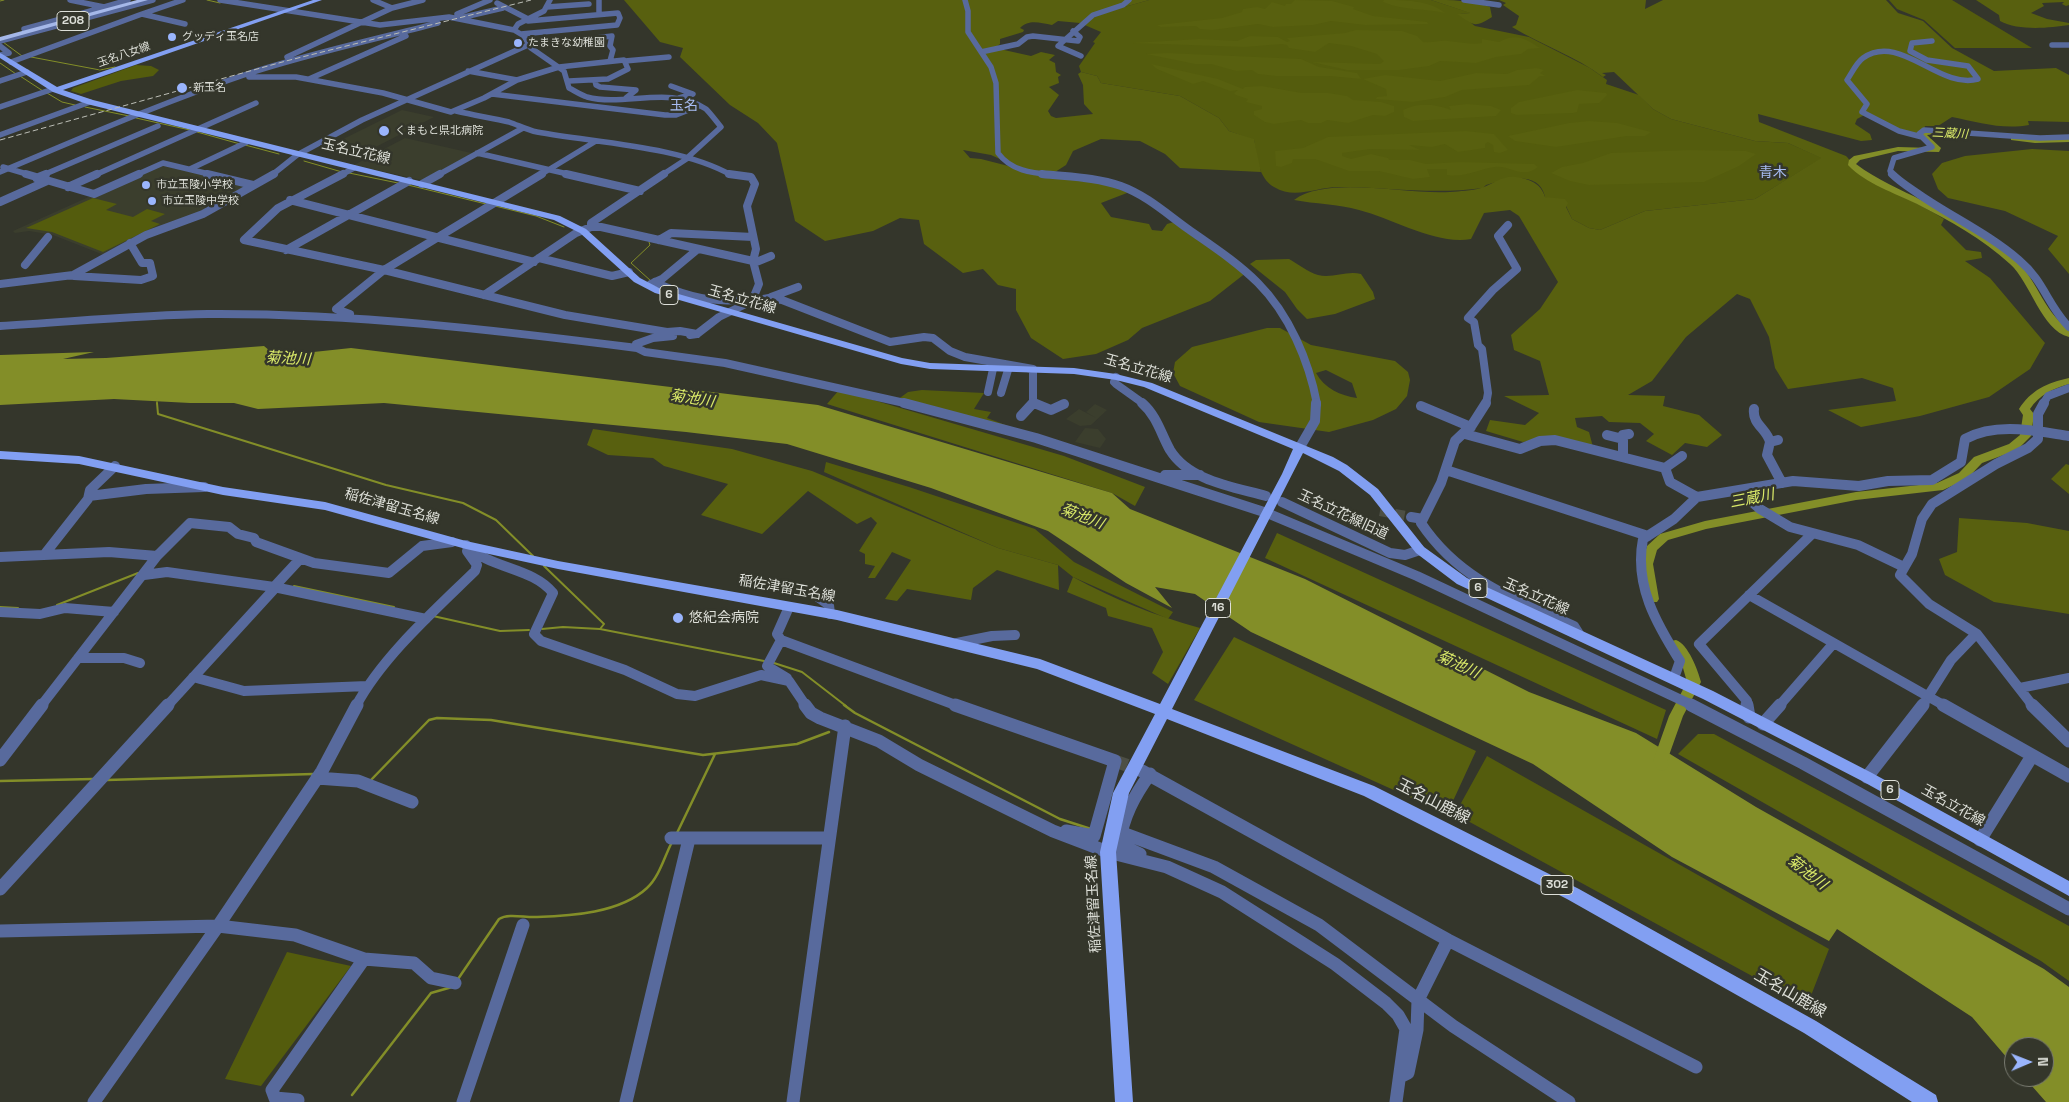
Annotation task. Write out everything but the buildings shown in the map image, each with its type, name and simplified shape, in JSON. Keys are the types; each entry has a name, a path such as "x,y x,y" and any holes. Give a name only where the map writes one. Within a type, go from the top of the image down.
{"highway":[{"name":"208","path":"1,38 138,0"},
{"name":"208","path":"1,38 145,0"}],"main road":[{"name":"玉名八女線","path":"50,91 319,0"},
{"path":"0,55 27,72 50,91"},
{"name":"玉名立花線","path":"50,91 136,116 199,129 243,144 422,184 557,218 587,229 628,272 678,298 901,361 930,366 1008,370 1034,369 1116,377 1148,386 1300,447 1344,468 1374,492 1420,550 1462,581 1708,695 1868,777 2069,889"},
{"name":"16","path":"1167,705 1300,447"},
{"name":"稲佐津留玉名線","path":"0,455 79,460 115,466 204,487 325,506 452,542 558,565 830,614 1040,664 1167,705 1121,793 1108,852 1124,1102"},
{"name":"玉名山鹿線","path":"1167,705 1369,791 1573,894 1810,1027 1929,1102"}],"street":[{"path":"70,0 104,7"},
{"path":"1,38 129,0"},
{"path":"1,38 153,0"},
{"path":"11,62 183,0"},
{"path":"220,0 360,23 386,25 449,17 491,0 529,20 574,18 600,13 618,13 620,18 617,24 521,34"},
{"path":"373,0 392,8"},
{"path":"278,64 275,62 392,8 423,0"},
{"path":"514,30 518,24 529,20 547,7 550,0"},
{"path":"599,0 600,13"},
{"path":"965,0 968,10 968,32 991,67 996,82 997,145 998,152 1003,161 1028,172 1096,179 1132,191 1154,204 1247,272 1272,297 1285,317 1316,396 1316,418 1310,432 1300,447"},
{"path":"1080,56 1058,46 1093,14 1123,5 1129,0"},
{"path":"1464,0 1499,5"},
{"path":"547,7 589,4"},
{"path":"2,169 241,76 278,64 503,8"},
{"path":"142,14 185,24"},
{"path":"449,17 514,30 521,34 528,45 560,67 569,81 569,88 579,94 599,98 680,98 692,94 672,86"},
{"path":"309,79 425,26"},
{"path":"981,52 1018,44 1027,37 1033,36 1078,41 1080,36 1073,31"},
{"path":"73,275 130,243 203,214 271,176 297,155 362,120 528,45 612,36 610,46 614,50 610,61"},
{"path":"1922,137 1899,131 1862,112 1867,104 1847,80 1861,60 1881,52 1895,53 1920,62 1950,79 1964,82 1978,79 1968,66 1927,60 1917,56 1909,48 1912,43 1917,41 1932,40"},
{"path":"2052,45 2069,45"},
{"path":"0,46 9,53 0,55"},
{"path":"456,111 517,80 560,67 669,57"},
{"path":"569,81 595,81 615,77 628,69 625,61"},
{"path":"587,64 599,72 595,81"},
{"path":"468,71 517,80"},
{"path":"0,81 27,72"},
{"path":"241,76 309,79 407,99 444,111 456,111 501,120 522,128 688,158 720,168 730,175 754,179 755,184 747,206 756,249 754,262 759,284 752,301 727,312 697,334 653,338 636,344 637,348"},
{"path":"595,81 596,85 600,87 636,90 626,98"},
{"path":"0,107 50,91"},
{"path":"492,94 662,115 676,115 699,106"},
{"path":"484,295 587,229 591,223 688,158 721,127 699,106 680,98"},
{"path":"0,135 90,102"},
{"path":"68,187 256,103"},
{"path":"36,178 158,126"},
{"path":"422,184 522,128"},
{"path":"2069,137 2040,138 1978,132 1924,130 1920,131 1919,134 1932,147 1927,150 1909,152 1894,158 1890,171 1928,201 2010,253 2031,270 2041,282 2056,313 2069,327"},
{"path":"360,318 336,309 384,270 596,140"},
{"path":"190,169 243,144"},
{"path":"476,154 640,191"},
{"path":"2,169 94,194 163,163 253,185"},
{"path":"354,168 290,200 275,210 244,240 384,270 565,315 667,332 680,331 697,334"},
{"path":"0,202 47,181"},
{"path":"286,250 409,181"},
{"path":"290,200 536,260 612,276 628,272"},
{"path":"1508,225 1498,236 1517,269 1468,318 1474,322 1478,345 1482,349 1481,360 1489,394 1483,409 1468,430 1462,433 1456,440 1450,452 1446,470 1421,523 1428,536 1457,566 1487,586 1574,626 1579,634"},
{"name":"6","path":"587,229 602,227 754,262"},
{"path":"659,240 671,234 753,237"},
{"path":"19,282 25,265 48,237"},
{"path":"0,284 73,275 132,280 141,280 152,276 150,263 142,263 130,243"},
{"path":"651,284 662,279 698,249"},
{"path":"754,262 771,256"},
{"path":"25,265 39,257"},
{"path":"651,284 721,302 752,301"},
{"path":"769,298 798,287"},
{"name":"6","path":"752,301 769,298 782,300 841,321 861,332 890,342 924,337 933,338 950,351 965,357 1034,369"},
{"path":"0,326 198,314 360,318 434,324 637,348 645,352 725,362 869,394 1036,438 1149,474 1266,515 1417,576 1676,696 2069,909"},
{"path":"988,392 993,369"},
{"path":"1021,416 1033,403 1034,369"},
{"path":"1001,393 1008,370"},
{"path":"1116,377 1114,382 1116,386 1130,392 1151,412 1173,454 1182,464 1201,476"},
{"path":"2029,431 2048,396 2069,388"},
{"path":"1033,403 1051,410 1064,404"},
{"path":"1421,406 1468,430 1520,448 1540,441 1555,440 1665,468 1672,465 1682,456"},
{"path":"1754,409 1755,422 1774,441 1767,455 1782,483"},
{"path":"1674,678 1680,661 1648,605 1640,549 1643,539 1674,519 1683,508 1697,497 1800,481 1859,486 1888,481 1932,480 1961,462 1965,439 1971,435 1989,430 2029,431 2069,436"},
{"path":"2029,431 2038,439 2028,448 1996,464 1932,504 1922,519 1912,554 1900,575 1929,604 1976,634 2059,734 2069,742"},
{"path":"1608,436 1626,436 1623,456"},
{"path":"44,555 89,496 90,490 115,466"},
{"path":"1665,468 1670,482 1697,497"},
{"path":"1446,470 1648,536"},
{"path":"1149,474 1201,476 1266,496"},
{"path":"89,496 151,488 175,487 188,490 204,487"},
{"path":"1739,491 1760,508 1790,527 1858,545 1904,567"},
{"name":"玉名立花線旧道","path":"1282,502 1390,553 1404,555 1420,550"},
{"path":"1411,517 1423,519"},
{"path":"0,760 157,556 190,523 229,527 238,534 254,538 256,542 300,559 332,566 389,573 422,546 452,542"},
{"path":"1812,534 1699,644 1746,701 1756,721 1833,644"},
{"path":"94,1102 218,926 319,774 367,686 430,616 475,571 477,565 468,553 466,545"},
{"path":"466,545 475,554 545,583 553,592 551,603 536,625 534,634 541,641 625,670 677,694 695,696 761,675 789,681"},
{"path":"0,557 109,552 157,556"},
{"path":"0,889 300,559"},
{"path":"146,572 167,572 277,585 430,616"},
{"path":"812,593 829,605 830,614"},
{"path":"1748,595 2069,776"},
{"path":"789,607 777,634 781,640 974,712 1115,761 1094,836 1053,831"},
{"path":"0,612 40,614 65,608 114,612"},
{"path":"1868,777 1929,697 1951,660 1976,634"},
{"path":"956,643 992,636 1015,635"},
{"path":"781,640 769,663 784,674 811,713 879,741 919,765 1053,831 1108,852 1167,867"},
{"path":"78,658 124,658 140,663"},
{"path":"193,677 244,691 367,686"},
{"path":"2020,688 2069,678"},
{"path":"793,1102 845,726"},
{"path":"1980,840 2032,756"},
{"path":"1396,1102 1406,1030 1398,1015 1386,1003 1336,964 1222,892 1119,844 1125,812 1146,773 1448,940 1696,1067"},
{"path":"319,774 358,781 412,802"},
{"path":"1120,832 1214,867 1320,925 1418,1007 1453,1026 1569,1102"},
{"path":"670,838 828,838"},
{"path":"626,1102 689,839"},
{"path":"463,1102 523,925"},
{"path":"0,931 218,926 295,935 364,959 414,963 431,978 455,982"},
{"path":"1400,1077 1408,1073 1418,1007 1448,940"},
{"path":"301,1101 276,1098 272,1090 364,959"}],"shaded area":[{"path":"624,0 1149,0 1110,11 1080,23 1058,21 1052,25 1035,22 1027,23 1020,28 1024,30 1023,32 1000,39 1000,44 995,48 1031,56 1041,52 1055,55 1049,60 1055,63 1056,72 1061,75 1058,77 1059,83 1049,87 1059,95 1048,111 1051,116 1056,118 1093,114 1084,104 1083,85 1078,74 1081,72 1097,76 1101,83 1180,96 1219,118 1229,131 1254,139 1261,172 1180,168 1165,154 1140,141 1101,139 1073,151 1066,165 1052,174 1088,178 1132,191 1101,203 1111,217 1149,224 1152,230 1162,231 1167,224 1177,221 1247,272 1210,301 1142,328 1128,340 1096,354 1063,359 1031,338 1016,310 1016,289 998,285 983,269 963,273 924,244 919,220 900,218 873,231 825,241 795,221 777,143 758,123 730,105 680,57 683,48 660,42","holes":["963,150 991,155 1024,170 970,158"]},
{"path":"1149,0 1431,0 1471,13 1460,14 1475,26 1529,37 1590,68 1607,80 1606,84 1639,95 1653,109 1671,119 1755,141 1788,143 1822,158 1755,199 1645,211 1600,230 1589,228 1572,219 1566,206 1545,197 1541,188 1536,183 1520,179 1502,181 1486,185 1483,188 1446,191 1338,187 1298,193 1282,191 1269,183 1261,172 1254,140 1229,131 1219,118 1180,96 1101,83 1097,76 1081,72 1079,66 1101,32 1080,23 1110,11"},
{"path":"1295,0 1332,1 1354,7 1353,9 1373,16 1427,22 1428,24 1365,25 1331,21 1313,25 1273,27 1258,24 1212,30 1200,29 1196,26 1161,27 1157,25 1222,18 1242,12 1243,9 1257,7 1265,9 1272,2 1285,6"},
{"path":"1384,0 1424,3 1432,5 1445,13 1398,7 1383,2"},
{"path":"1431,0 1476,3 1490,7 1492,17 1478,24 1471,23 1457,14 1470,13"},
{"path":"1499,0 1646,0 1645,9 1663,0 1886,0 1898,13 1923,21 1952,48 1994,71 2056,68 2069,75 2069,122 2028,121 2029,125 2009,127 1952,117 1938,126 1925,126 1922,137 1905,134 1866,114 1857,119 1855,124 1870,134 1872,140 1861,141 1758,114 1759,122 1846,156 1855,167 1868,177 1944,219 1941,225 1966,250 1981,252 1982,258 1965,261 1990,278 2045,343 2030,369 1989,397 1920,416 1861,427 1828,410 1896,401 1893,388 1862,378 1788,389 1775,368 1769,337 1750,299 1737,294 1686,337 1652,381 1628,395 1665,396 1663,406 1699,415 1722,435 1707,447 1685,443 1672,455 1646,441 1654,434 1640,423 1609,422 1602,416 1575,418 1577,427 1589,432 1593,447 1551,437 1523,442 1486,431 1490,420 1525,425 1539,413 1504,396 1549,395 1540,361 1514,350 1511,335 1540,309 1558,282 1519,216 1510,210 1484,213 1471,239 1457,240 1429,235 1351,208 1294,200 1308,193 1347,187 1432,192 1465,191 1481,188 1506,177 1516,177 1534,182 1541,188 1545,197 1565,199 1568,203 1566,207 1572,219 1589,228 1600,230 1645,211 1755,199 1821,158 1788,143 1755,141 1671,119 1653,109 1614,72 1602,73 1606,75 1603,77 1581,63 1512,27 1516,25 1519,16 1503,5 1506,3"},
{"path":"1889,0 1952,0 2032,48 1955,48 1924,20 1897,9"},
{"path":"1976,0 2069,0 2069,5 2066,6 2062,4 2064,2 2042,3 2044,6 2031,13 2047,19 2069,23 2069,25 2034,28 2007,24 2000,21 1999,15"},
{"path":"1356,30 1402,31 1417,36 1423,42 1445,41 1478,44 1482,43 1482,39 1499,42 1516,37 1525,39 1540,48 1528,49 1521,54 1496,57 1476,63 1440,61 1429,66 1399,70 1347,70 1312,62 1380,64 1384,61 1377,54 1351,46 1329,43 1315,52 1289,48 1287,45 1282,44 1245,47 1132,43 1199,39 1237,41 1250,36 1278,37 1287,42 1290,41 1287,38 1345,33"},
{"path":"1167,53 1301,59 1319,67 1357,73 1361,79 1258,74 1252,70 1236,71 1211,64 1195,64 1146,54"},
{"path":"1151,64 1218,79 1243,89 1245,87 1262,86 1302,93 1328,93 1347,96 1353,100 1381,102 1394,106 1394,112 1385,116 1373,115 1348,123 1327,120 1321,123 1308,123 1301,120 1274,124 1265,122 1254,115 1254,111 1262,109 1262,106 1246,102 1248,99 1234,93 1238,90 1230,91 1203,81 1193,84 1157,69"},
{"path":"136,65 151,66 159,70 153,76 121,81 81,94 71,91 73,88"},
{"path":"1537,68 1544,70 1540,73 1545,76 1540,76 1529,85 1462,90 1445,97 1413,102 1376,99 1377,97 1387,96 1386,89 1363,79 1385,75 1440,81 1476,73 1507,74 1517,70"},
{"path":"1577,90 1606,93 1607,95 1599,103 1579,104 1577,112 1573,113 1517,115 1511,113 1511,108 1519,102"},
{"path":"1467,104 1491,106 1501,110 1496,116 1413,121 1404,117 1403,110 1409,107 1433,105 1451,110 1449,106"},
{"name":"くまもと県北病院","path":"402,110 434,117 366,152 333,144"},
{"path":"1589,121 1617,123 1651,132 1645,136 1627,136 1556,147 1515,141 1508,136 1569,123"},
{"path":"1466,131 1494,134 1508,150 1500,153 1494,152 1493,145 1488,142 1485,144 1485,148 1458,152 1445,144 1432,147 1409,145 1420,150 1370,149 1342,153 1342,156 1351,159 1371,154 1388,158 1389,160 1410,160 1426,164 1460,162 1534,164 1538,167 1532,171 1521,172 1495,167 1454,176 1447,175 1447,169 1427,169 1430,177 1413,179 1379,171 1349,171 1315,159 1293,159 1292,163 1281,167 1276,166 1275,151 1303,148 1328,137"},
{"path":"405,138 476,154 426,181 354,165"},
{"path":"2032,149 2069,151 2069,274 2048,249 2058,236 2005,211 1948,198 1938,189 1932,174 1942,163 1965,156"},
{"path":"1690,150 1746,151 1756,154 1739,166 1704,182 1589,185 1570,181 1551,173 1562,167 1583,163 1611,153"},
{"name":"市立玉陵中学校","path":"162,164 250,186 197,216 104,255 53,235 29,231 15,233 13,231"},
{"path":"93,198 117,204 106,210 133,217 147,209 165,214 151,221 160,224 103,252 52,232 26,228"},
{"path":"1289,259 1318,275 1361,274 1373,292 1375,299 1335,314 1307,319 1285,292 1250,264 1256,260"},
{"path":"1267,328 1280,328 1311,345 1395,361 1408,372 1410,380 1407,396 1396,409 1373,420 1329,432 1259,422 1180,386 1173,373 1175,362 1192,347","holes":["1326,370 1352,383 1357,398 1328,387 1316,373"]},
{"path":"839,390 1064,456 1145,487 1135,506 1112,493 827,404"},
{"path":"922,390 984,393 974,409 991,412 987,418 1016,429 897,400 908,392"},
{"path":"1095,404 1107,410 1091,425 1080,426 1066,419 1079,409 1096,418 1086,412"},
{"path":"1085,428 1098,429 1106,439 1100,448 1075,442"},
{"path":"593,429 732,449 812,471 998,548 1058,565 1059,590 997,570 973,588 971,600 907,589 897,601 885,599 911,560 892,552 875,578 868,578 875,566 865,564 865,554 859,551 877,523 871,517 857,524 808,491 762,534 701,515 728,484 664,466 653,458 608,455 587,445"},
{"path":"826,462 909,487 1035,529 1074,562 1173,612 1168,619 1073,577 1058,565 998,548 824,472"},
{"path":"2066,464 2069,465 2069,494 2051,479"},
{"path":"1959,518 2027,523 2069,531 2069,614 1994,602 1945,575 1939,559 1957,552"},
{"path":"1277,533 1666,710 1657,739 1265,558"},
{"path":"1073,577 1135,606 1200,628 1168,684 1152,673 1163,652 1152,628 1108,616 1106,608 1067,592"},
{"path":"1234,637 1476,751 1447,814 1194,700"},
{"path":"1698,734 1714,734 2069,926 2069,981 2041,961 1678,754"},
{"path":"1487,756 1829,949 1807,1006 1455,814"},
{"path":"287,952 351,966 261,1086 225,1079"}],"water":[{"name":"菊池川","path":"264,346 276,356 351,348 818,405 1112,493 1130,509 1305,579 1529,692 1636,733 1756,807 2044,969 2069,987 2069,1102 2046,1102 2033,1087 2054,1087 2054,1037 2004,1037 2004,1054 1972,1017 1837,929 1829,941 1672,857 1533,764 1251,632 1195,594 1155,587 1172,608 1126,583 1048,531 931,488 787,444 686,432 384,403 258,409 234,403 114,399 0,405 0,355 94,352 63,359 106,358"}],"waterway":[{"path":"0,1 4,0"},
{"path":"207,0 220,3"},
{"path":"3,42 22,56"},
{"path":"31,57 100,70 115,67"},
{"path":"0,63 16,74"},
{"path":"20,76 43,91"},
{"path":"47,93 62,102 75,105"},
{"path":"85,107 129,116"},
{"path":"136,118 190,130"},
{"path":"197,132 240,144"},
{"name":"三蔵川","path":"1932,132 1925,132 1923,135 1937,148 1936,150 1898,149 1857,158 1852,162 1852,165 1880,183 1949,218 2007,256 2023,271 2052,320 2069,334"},
{"name":"三蔵川","path":"2014,138 2035,141 2069,140"},
{"path":"245,145 279,154"},
{"path":"304,161 342,172"},
{"path":"349,173 398,183"},
{"path":"408,185 486,204"},
{"path":"495,206 536,216 564,227"},
{"path":"649,242 650,245 631,263 651,281"},
{"name":"三蔵川","path":"1652,599 1647,564 1651,555 1651,549 1664,537 1705,525 1856,496 1939,487 1963,476 1978,460 2013,447 2025,436 2029,414 2024,409 2032,398 2043,390 2069,381"},
{"path":"157,403 158,414 386,485 463,503 496,520 533,556"},
{"path":"544,566 604,624 600,629"},
{"path":"57,605 138,573"},
{"path":"294,586 394,607"},
{"path":"0,607 18,608"},
{"path":"433,616 500,631 529,630"},
{"path":"542,629 563,627 600,629"},
{"path":"600,629 764,661"},
{"name":"三蔵川","path":"1662,765 1660,761 1676,716 1694,682 1690,667 1676,645"},
{"path":"774,663 802,672 846,706"},
{"path":"844,705 855,713 1060,819 1091,829"},
{"path":"371,780 429,720 437,718 491,720 703,755 797,744 829,732"},
{"path":"677,833 715,754"},
{"path":"107,780 313,774"},
{"path":"0,781 93,779"},
{"path":"458,979 499,919 512,916 565,916 609,908 623,903 636,896 651,884 671,844"},
{"path":"352,1095 431,993 452,987"}],"tunnel":[{"path":"1380,511 1411,517"},
{"path":"1115,761 1140,770"}],"railway":[{"path":"0,140 286,61 531,0"}],"place":[{"name":"グッディ玉名店","path":"172,37"},
{"name":"たまきな幼稚園","path":"518,43"},
{"name":"新玉名","path":"182,88"},
{"name":"くまもと県北病院","path":"384,131"},
{"name":"市立玉陵小学校","path":"146,185"},
{"name":"市立玉陵中学校","path":"152,201"},
{"name":"悠紀会病院","path":"678,618"}],"district":[{"name":"玉名","path":"684,106"},
{"name":"青木","path":"1773,173"}]}
